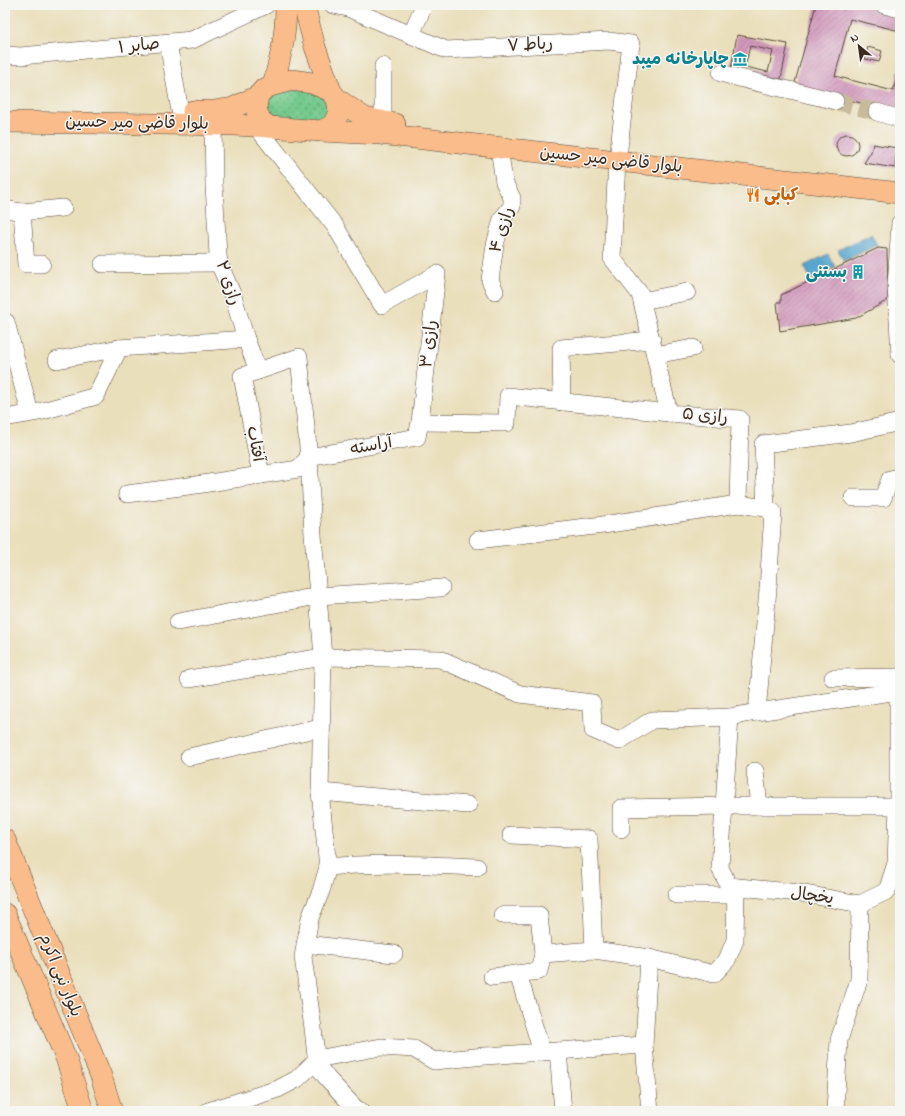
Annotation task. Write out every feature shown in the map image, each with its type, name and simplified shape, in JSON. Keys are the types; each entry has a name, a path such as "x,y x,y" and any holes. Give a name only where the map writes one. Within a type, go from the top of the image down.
{"main road":[{"path":"286,5 286,24 283,50 256,108 263,126 321,131 333,124 339,112 315,47 304,5"},
{"path":"265,91 292,80 312,83 334,95"},
{"name":"بلوار قاضی میر حسین","path":"5,109 214,111 234,108 265,91"},
{"name":"بلوار قاضی میر حسین","path":"334,95 365,118 383,122 900,193"},
{"name":"بلوار قاضی میر حسین","path":"5,122 214,124 263,126"},
{"name":"بلوار قاضی میر حسین","path":"321,131 380,134 499,148 618,154 900,180"},
{"name":"بلوار نبی اکرم","path":"5,840 102,1076 112,1111"},
{"name":"بلوار نبی اکرم","path":"5,914 66,1058 83,1111"}],"street":[{"name":"صابر ۱","path":"5,55 21,56 192,40 266,5"},
{"name":"رباط ۷","path":"333,5 348,8 446,50 609,40 631,44 618,154"},
{"path":"411,35 424,5"},
{"path":"884,5 900,9"},
{"path":"168,43 180,111"},
{"path":"383,66 383,122"},
{"path":"722,73 753,82 797,90 835,101"},
{"path":"877,112 900,119"},
{"name":"رازی ۲","path":"214,124 214,193 219,263 233,296 246,339 258,370"},
{"name":"رازی ۳","path":"263,126 335,226 382,305 437,274 420,422"},
{"name":"رازی ۴","path":"495,291 490,280 495,245 502,219 512,206 512,198 504,182 499,148"},
{"name":"رازی ۵","path":"618,154 612,258 640,294 669,413 740,419 738,504"},
{"path":"5,209 22,212 64,208"},
{"path":"22,212 26,264 42,264"},
{"path":"900,223 896,286 900,348"},
{"path":"104,264 219,263"},
{"path":"642,301 687,292"},
{"path":"6,322 30,413"},
{"path":"57,360 119,348 246,339"},
{"path":"5,418 96,396 119,348"},
{"path":"562,402 561,348 693,348"},
{"path":"258,370 300,357 309,457 313,535 323,657 320,728 320,792 328,867 321,891 310,918 303,957 317,1065 355,1108 360,1111"},
{"name":"آفتاب","path":"258,370 242,376 261,475 298,469 309,457"},
{"path":"420,422 507,423 508,396 669,413"},
{"name":"آراسته","path":"309,457 417,437 420,422"},
{"path":"766,508 764,444 851,433 900,422"},
{"path":"127,494 261,475"},
{"path":"854,498 883,498 890,479 900,478"},
{"path":"478,540 603,525 738,504 766,508 772,512 768,589 757,712"},
{"path":"178,622 318,596 441,588"},
{"path":"189,679 323,657 440,659 520,694 592,703 594,730 619,741 652,720 730,717 899,684"},
{"path":"833,678 899,684"},
{"path":"835,1111 839,1040 859,980 860,904 887,891 896,863 899,684"},
{"path":"543,954 594,950 649,958 714,974 727,960 735,940 736,891 729,886 720,868 730,717"},
{"path":"189,757 320,728"},
{"path":"755,771 759,806"},
{"path":"320,792 468,805"},
{"path":"621,829 621,808 724,806 898,806"},
{"path":"510,835 589,839 594,950"},
{"path":"328,867 355,864 477,867"},
{"name":"یخچال","path":"676,895 736,891 800,892 860,904"},
{"path":"492,977 539,971 543,954 539,915 502,915"},
{"path":"305,944 394,954"},
{"path":"649,958 644,1045 650,1111"},
{"path":"518,974 550,1051 563,1111"},
{"path":"208,1111 278,1089 297,1079 317,1060 381,1047 414,1049 434,1061 644,1045"}],"green space":[{"path":"277,89 318,90 331,110 328,116 319,120 273,118 264,112 266,99"}],"water":[{"path":"871,234 877,245 844,261 838,250"},
{"path":"828,254 835,267 811,279 804,266"}],"building":[{"path":"816,5 866,5 900,14 900,31 850,19 835,76 893,91 900,66 900,113 794,86"},
{"name":"چاپارخانه میبد","path":"737,35 788,44 780,83 730,74","holes":["750,46 773,51 768,72 745,67"]},
{"path":"868,47 882,51 879,62 865,59"},
{"path":"847,134 855,137 858,145 855,153 847,156 839,153 836,145 839,137"},
{"path":"873,144 897,148 895,168 864,163 871,152"},
{"name":"بستنی","path":"878,248 887,249 888,300 856,318 780,331 777,302 781,302 781,295"}],"tunnel":[{"path":"835,101 877,112"}],"place":[{"name":"چاپارخانه میبد","path":"740,59"},
{"name":"کبابی","path":"753,195"},
{"name":"بستنی","path":"858,272"}]}
